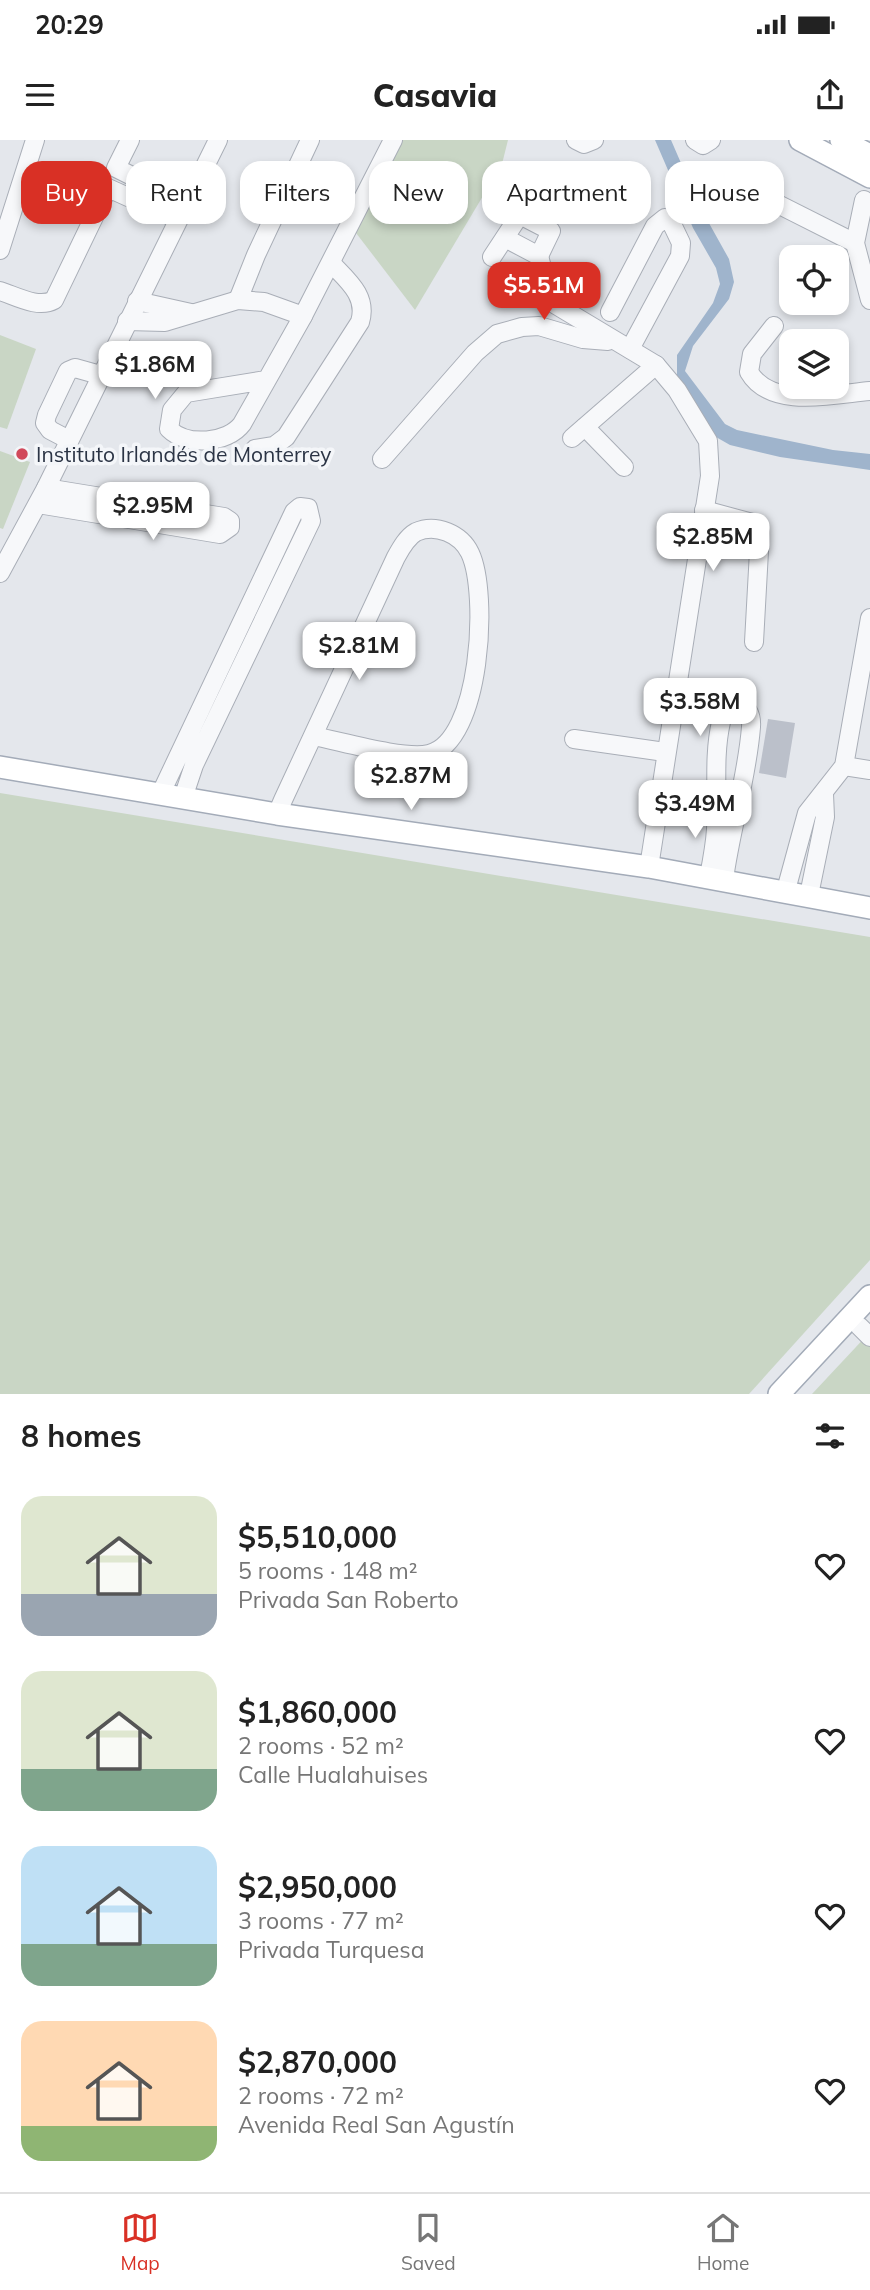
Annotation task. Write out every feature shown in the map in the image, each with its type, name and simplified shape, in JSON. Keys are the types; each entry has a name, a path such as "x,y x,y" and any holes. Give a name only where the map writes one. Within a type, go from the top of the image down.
{"main road":[{"path":"800,140 870,177"},
{"path":"841,140 870,155"},
{"path":"0,767 277,814 649,867 870,905"},
{"path":"779,1394 870,1296"},
{"path":"798,1394 866,1326"}],"street":[{"path":"0,250 35,140"},
{"path":"126,175 116,168 130,140"},
{"path":"207,161 218,140"},
{"path":"238,300 310,140"},
{"path":"266,380 186,394 172,410 169,429 188,438 230,436 243,424 331,263 393,140"},
{"path":"576,140 583,144 594,140"},
{"path":"695,140 703,145 711,140"},
{"path":"0,291 34,302 48,303 54,300 108,188 126,194"},
{"path":"864,200 855,243 870,300"},
{"path":"784,207 855,243"},
{"path":"492,257 520,216 547,227 552,233 539,256 551,302 656,365 677,390 708,441 712,462 649,867"},
{"path":"610,312 655,226 662,219 670,220 681,243 680,256 630,349"},
{"path":"0,573 6,549 42,496 175,224"},
{"path":"505,237 539,256"},
{"path":"255,449 274,446 286,436 360,322 363,306 357,291 331,263"},
{"path":"127,321 165,323 238,300 264,302 303,316"},
{"path":"136,301 191,313"},
{"path":"382,459 475,353 497,334 514,328 539,326 583,339 612,341"},
{"path":"774,326 750,360 749,373 760,385 773,392 792,395 870,391"},
{"path":"624,467 578,432 656,365"},
{"path":"69,440 50,430 45,422 47,415 68,371 75,368 100,374"},
{"path":"42,496 144,512"},
{"path":"160,795 242,645 312,521 308,508 300,507 294,512 242,645 194,765 183,798"},
{"path":"704,510 756,524 760,533 754,642"},
{"path":"277,814 313,736 405,541 416,532 435,529 449,532 461,541 470,554 475,572 479,626 475,674 464,716 453,737 444,747 429,754 410,755 313,736"},
{"path":"786,890 807,813 844,766 867,660 870,618"},
{"path":"717,878 720,851 716,807 721,724 724,712 731,705 740,703 747,706 752,717 748,765 737,810 720,851"},
{"path":"574,739 665,752"},
{"path":"844,766 870,770"},
{"path":"812,896 825,817 824,794"},
{"path":"716,807 737,810"}],"green space":[{"path":"397,140 508,140 503,161 482,161 482,198 468,221 468,161 387,161"},
{"path":"369,197 369,224 466,224 415,310 353,229"},
{"path":"0,335 36,349 7,429 0,427"},
{"path":"0,451 30,462 3,529 0,528"},
{"path":"0,793 870,937 870,1260 749,1394 0,1394"},
{"path":"870,1332 870,1394 812,1394"}],"water":[{"path":"655,140 671,140 680,161 665,161 665,163"},
{"path":"691,224 709,224 729,259 734,282 729,299 693,346 685,371 725,424 737,430 833,450 870,454 870,470 780,457 730,445 716,437 677,378 677,355 713,303 720,284 716,268"}],"building":[{"path":"768,719 795,723 786,778 759,773"}],"place":[{"name":"Instituto Irlandés de Monterrey","path":"22,454"}]}
